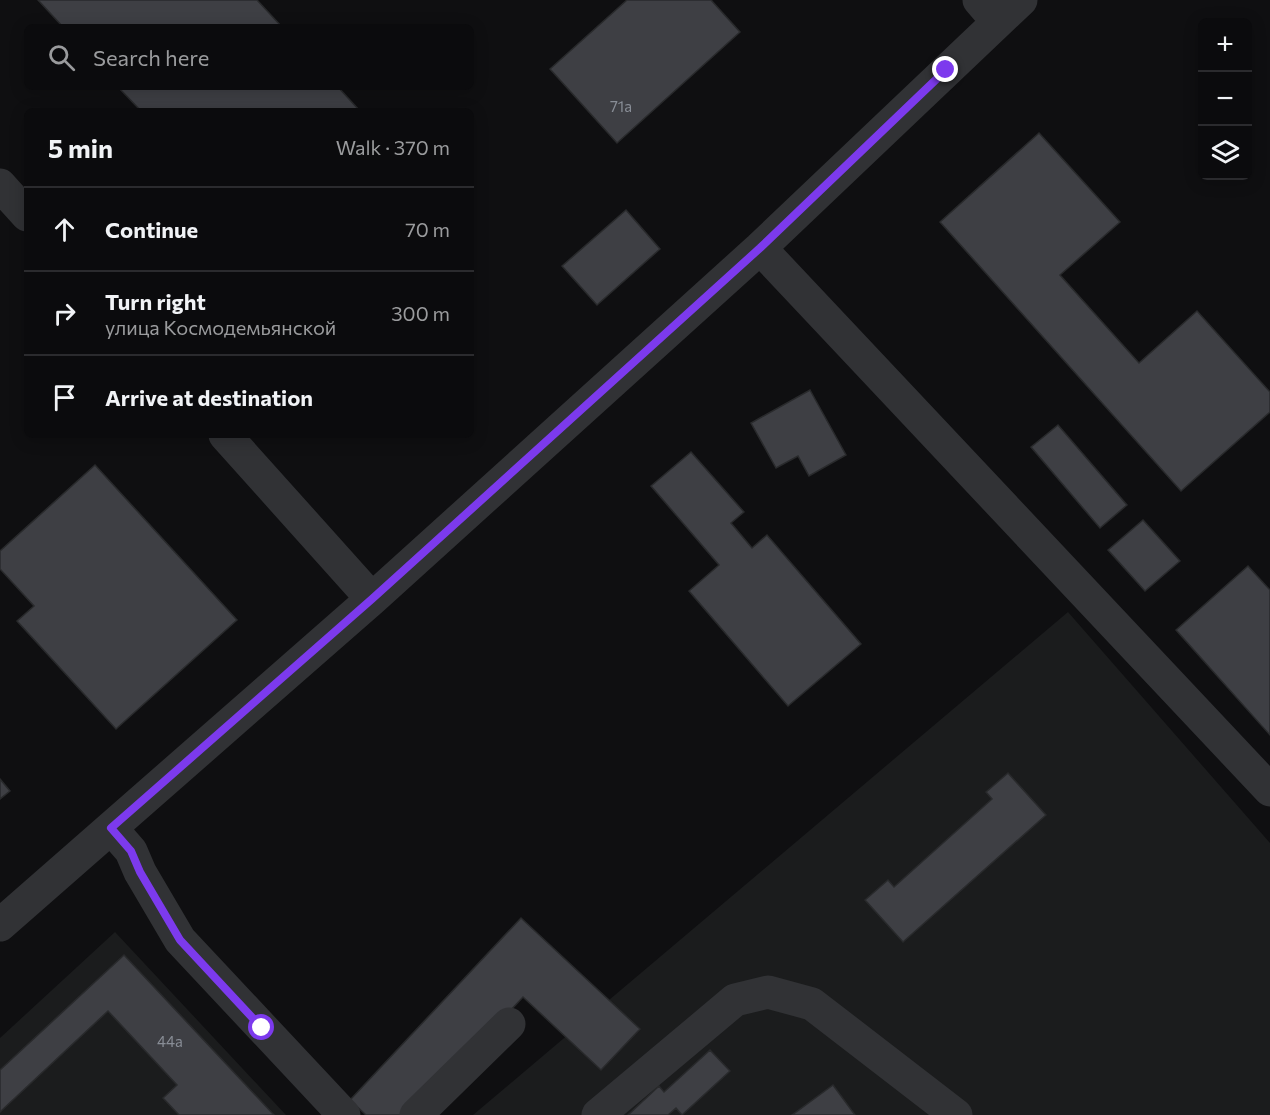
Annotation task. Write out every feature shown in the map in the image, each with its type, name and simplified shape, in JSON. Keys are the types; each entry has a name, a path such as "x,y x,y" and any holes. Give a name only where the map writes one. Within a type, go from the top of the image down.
{"street":[{"path":"0,925 372,599 760,248 999,7"},
{"path":"0,185 24,212"},
{"path":"760,248 1270,790"},
{"path":"228,438 372,599"},
{"path":"111,828 131,851 140,872 180,940 344,1115"},
{"path":"598,1115 735,1000 768,992 812,1004 956,1115"},
{"path":"416,1115 509,1024"}],"shaded area":[{"path":"1068,612 1270,843 1270,1115 473,1115"},
{"path":"115,932 286,1115 0,1115 0,1038"}],"building":[{"path":"38,0 257,0 279,24 60,24"},
{"path":"627,0 711,0 740,32 617,143 550,69"},
{"path":"121,90 341,90 357,108 138,108"},
{"path":"1039,133 1120,222 1060,275 1139,363 1197,311 1270,392 1270,412 1181,491 940,222"},
{"path":"626,210 660,249 597,305 562,266"},
{"path":"810,390 846,455 809,476 798,456 776,468 751,423"},
{"path":"1058,425 1127,505 1100,528 1031,447"},
{"path":"691,452 744,512 731,523 752,548 767,535 861,644 788,706 689,591 719,565 651,486"},
{"path":"95,465 237,620 116,729 17,621 34,606 0,569 0,551"},
{"path":"1143,520 1180,561 1145,591 1108,550"},
{"path":"1248,566 1270,590 1270,735 1176,630"},
{"path":"1008,773 1046,815 903,942 865,900 888,880 894,887 992,799 986,792"},
{"path":"0,779 10,791 0,799"},
{"path":"521,918 640,1029 601,1070 523,997 413,1115 366,1115 350,1100"},
{"path":"124,955 274,1115 179,1115 163,1098 177,1085 108,1011 0,1112 0,1070"},
{"path":"710,1050 730,1071 682,1115 676,1108 668,1115 628,1115 659,1086 664,1092"},
{"path":"833,1085 855,1115 792,1115"}],"route":[{"path":"262,1028 180,940 140,872 131,851 111,828 372,599 760,248 946,70"}]}
